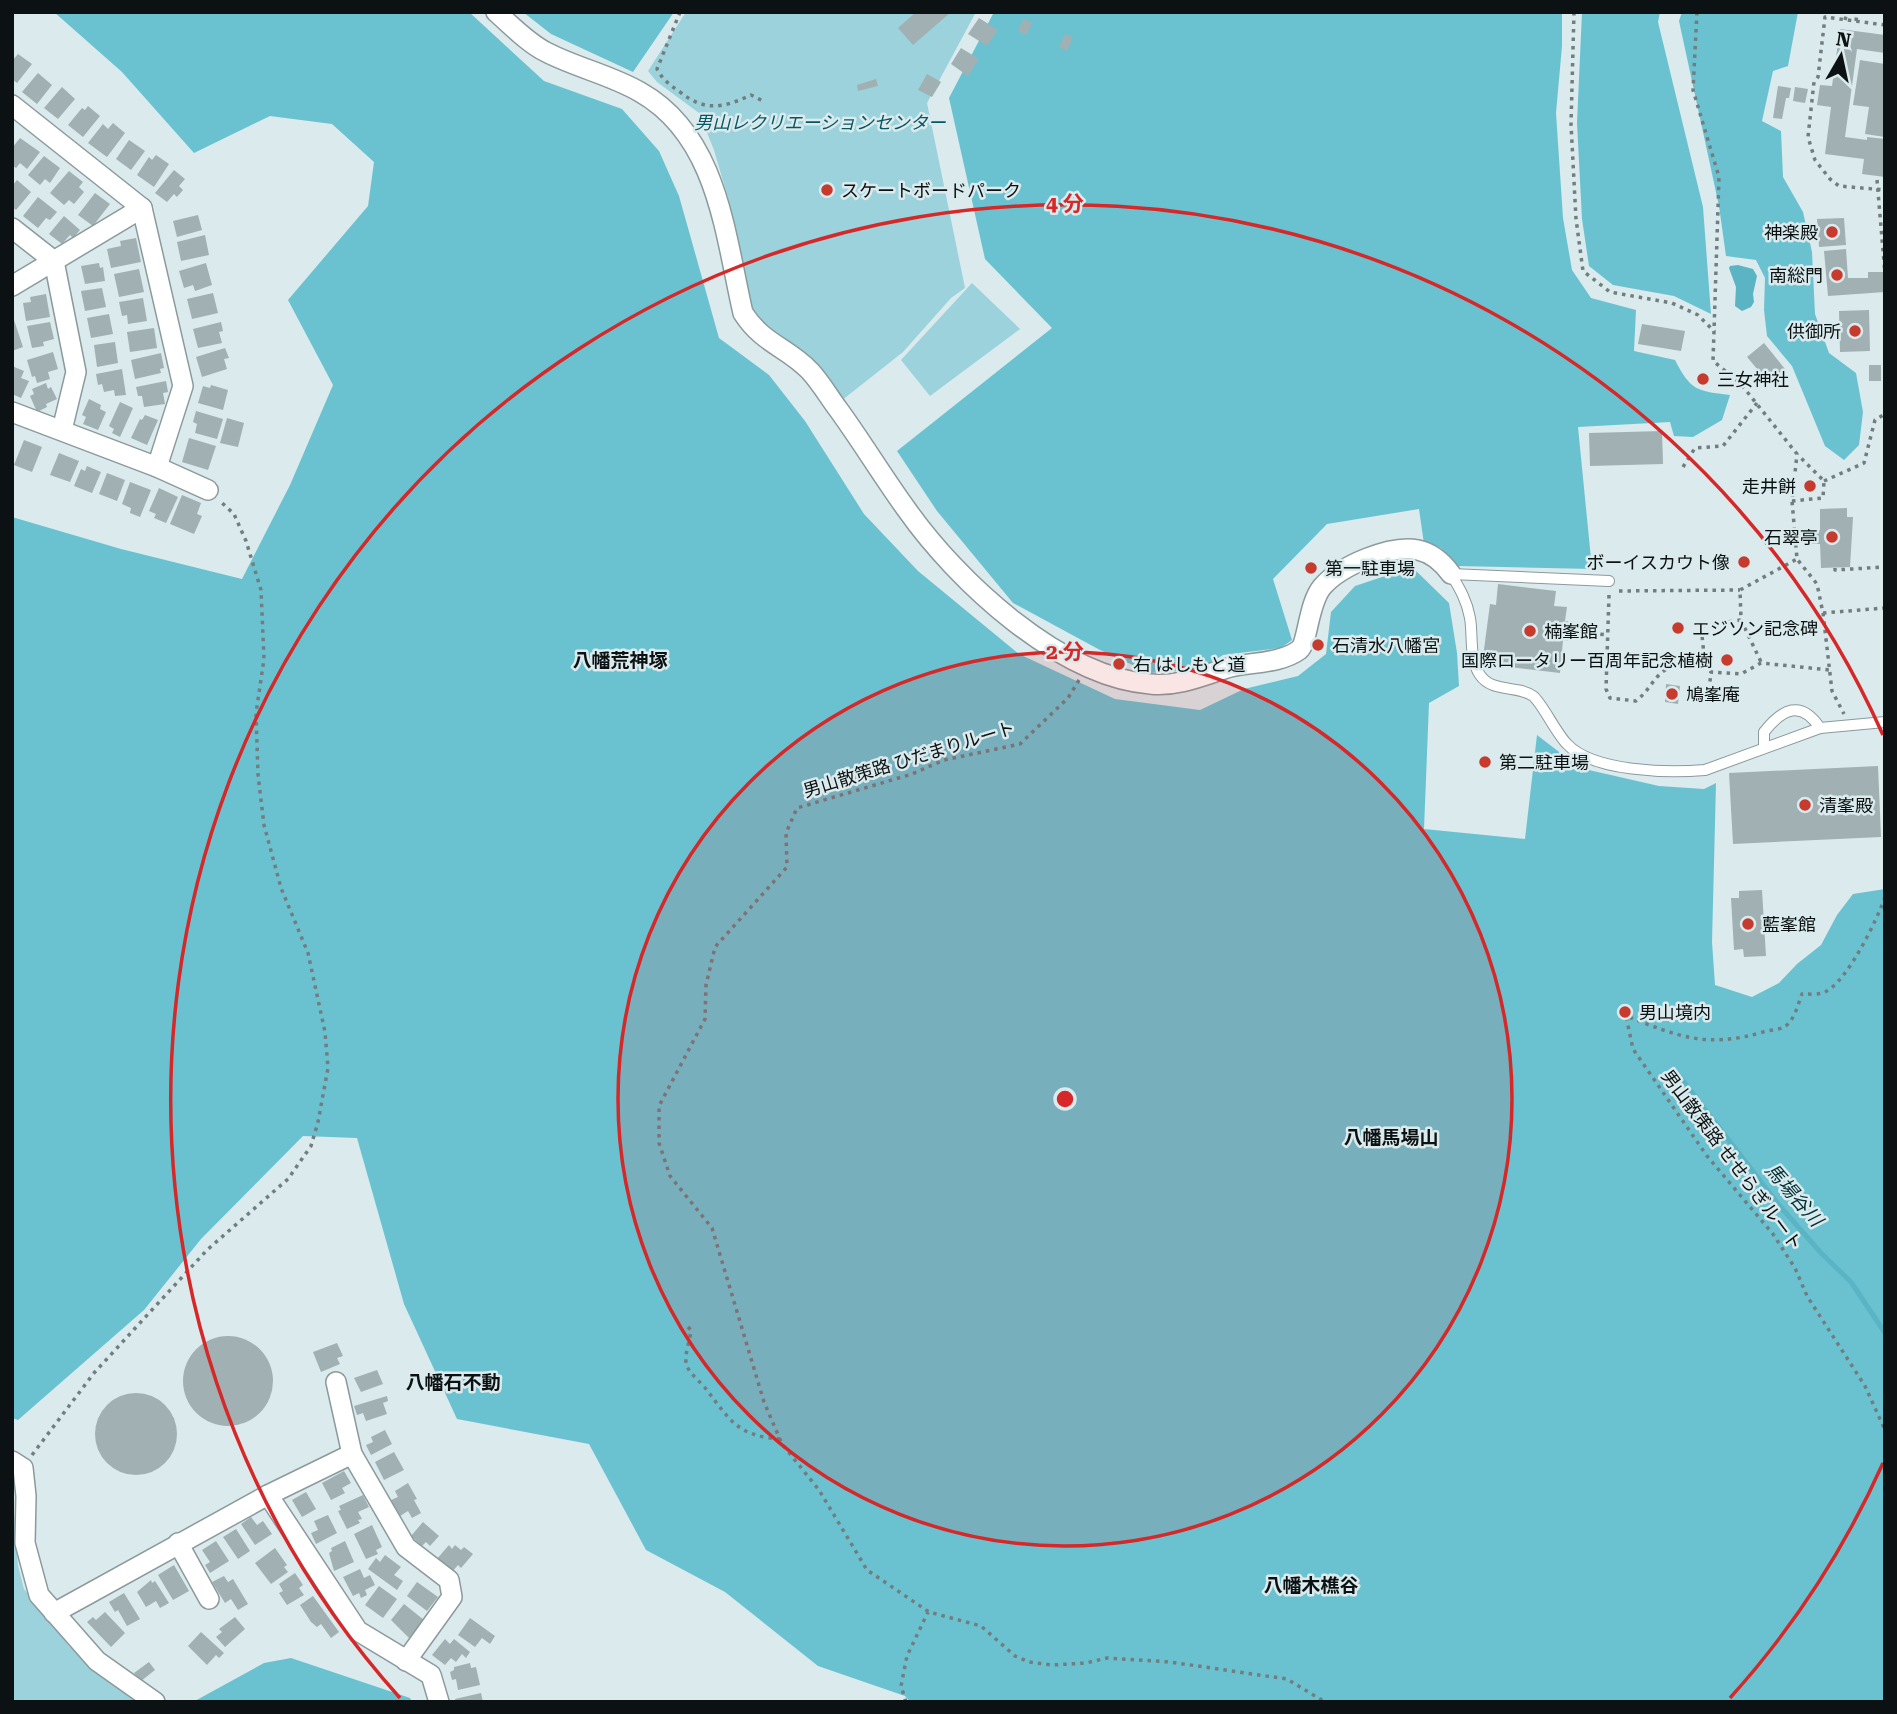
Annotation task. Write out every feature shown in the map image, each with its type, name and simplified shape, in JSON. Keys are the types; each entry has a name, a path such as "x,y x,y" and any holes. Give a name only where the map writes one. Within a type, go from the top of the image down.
{"street":[{"path":"496,12 545,52 642,93 671,116 691,138 705,162 721,213 743,313 769,342 791,354 810,371 908,513 948,560 995,608 1037,639 1087,667 1150,684 1203,678 1227,668 1300,650 1305,642 1312,603 1321,588 1334,576 1367,558 1416,550 1433,555 1451,574"},
{"path":"12,105 142,208 184,386 158,467"},
{"path":"12,286 142,208"},
{"path":"12,228 54,261 76,372 62,430"},
{"path":"12,412 158,467 208,490"},
{"path":"337,1382 352,1454 405,1547 449,1580 452,1597 406,1661"},
{"path":"54,1613 178,1543 352,1454"},
{"path":"17,1465 26,1496 24,1543 39,1595 97,1661 155,1702"},
{"path":"268,1495 358,1631 431,1675 439,1702"},
{"path":"178,1543 209,1599"}],"lane":[{"path":"1451,574 1609,581"},
{"path":"1451,574 1464,595 1474,662 1480,676 1491,684 1534,697 1558,734 1570,748 1584,757 1626,766 1685,772 1705,770 1820,728 1885,722"},
{"path":"1765,747 1764,732 1777,716 1790,711 1803,711 1813,718 1820,728"}],"path":[{"path":"680,12 657,69 663,80 696,104 725,105 751,95 765,102"},
{"path":"1574,12 1571,124 1576,219 1583,271 1610,292 1672,303 1698,314 1714,331"},
{"path":"1697,12 1693,90 1719,177 1713,361 1740,383 1797,454 1824,481 1823,498 1792,501"},
{"path":"1845,20 1847,12"},
{"path":"1856,21 1857,12"},
{"path":"1885,24 1825,17 1808,136 1815,160 1839,186 1885,190"},
{"path":"1877,180 1885,274"},
{"path":"1684,467 1695,449 1723,446 1756,403"},
{"path":"1824,481 1864,463 1875,420 1885,414"},
{"path":"1797,454 1792,501 1797,559 1817,584 1824,613 1832,691 1850,725"},
{"path":"17,1465 94,1373 207,1250 288,1179 311,1146 318,1122 328,1068 325,1032 308,953 281,888 264,825 258,775 256,713 264,659 261,590 246,541 234,514 208,490"},
{"path":"1704,655 1659,674 1647,693 1636,701 1610,698 1606,689 1609,591 1740,590 1797,559"},
{"path":"1835,568 1885,567"},
{"path":"1740,590 1741,620 1761,663"},
{"path":"1824,613 1885,608"},
{"path":"1709,690 1711,672 1704,655 1701,626 1741,620"},
{"path":"1576,631 1607,635"},
{"path":"1711,672 1741,674 1761,663 1830,670"},
{"name":"男山散策路 ひだまりルート","path":"1087,667 1068,698 1020,744 944,760 912,774 797,808 786,833 787,867 715,947 706,985 705,1019 659,1106 659,1143 670,1176 712,1228 764,1402 780,1439 819,1490 867,1570 929,1612 981,1626 1015,1656 1030,1662 1052,1665 1086,1663 1107,1658 1170,1662 1287,1679 1325,1702"},
{"name":"男山散策路 せせらぎルート","path":"1885,897 1859,952 1844,973 1825,992 1802,994 1785,1027 1728,1041 1687,1038 1626,1016 1633,1049 1707,1156 1773,1234 1795,1268 1807,1296 1865,1386 1885,1430"},
{"path":"688,1327 691,1330 686,1362 727,1417 754,1434 780,1439"},
{"path":"906,1702 901,1686 907,1656 929,1612"}],"green space":[{"name":"男山レクリエーションセンター","path":"686,12 976,12 927,103 965,288 951,298 903,352 841,401 752,308 728,198 714,150 699,113 657,82 648,71"},
{"path":"972,283 1020,329 930,396 901,360"},
{"path":"12,1490 18,1566 24,1589 69,1646 137,1702 12,1702"}],"shaded area":[{"path":"54,12 469,12 544,81 622,109 659,151 679,196 719,338 769,375 805,421 864,514 918,571 1019,654 1115,699 1200,710 1244,689 1298,676 1326,654 1331,612 1355,586 1412,567 1449,603 1459,686 1429,703 1424,829 1525,839 1537,735 1580,768 1659,786 1704,789 1716,783 1712,942 1715,985 1752,997 1779,983 1821,945 1837,915 1853,894 1885,889 1885,1702 910,1702 905,1696 818,1666 725,1592 646,1550 589,1444 457,1419 404,1304 357,1138 303,1136 201,1239 144,1310 18,1420 12,1418 12,517 121,549 242,579 290,485 333,385 288,300 368,206 374,162 332,124 270,116 194,153 122,72"},
{"path":"523,12 674,12 633,72 551,34"},
{"path":"994,12 1562,12 1556,113 1563,218 1572,270 1591,298 1636,310 1634,351 1675,360 1696,388 1730,395 1722,420 1693,437 1674,436 1670,422 1578,427 1592,569 1457,566 1441,548 1424,544 1419,509 1327,524 1273,579 1292,640 1281,648 1223,655 1201,669 1150,673 1100,650 1013,603 937,511 897,451 1052,328 985,259 949,98"},
{"path":"1582,12 1660,12 1658,22 1703,207 1711,314 1674,296 1613,285 1589,266 1582,219 1577,123"},
{"path":"1682,12 1798,12 1788,66 1773,71 1762,121 1781,131 1783,177 1803,212 1812,252 1815,314 1829,353 1856,373 1863,412 1859,445 1844,460 1825,446 1792,366 1767,336 1764,310 1765,278 1756,260 1726,256 1719,206 1679,21"},
{"path":"1738,265 1753,269 1757,276 1754,302 1751,307 1742,311 1735,306 1736,287 1729,268"},
{"path":"291,1658 410,1698 412,1702 193,1702 264,1663"}],"building":[{"path":"916,12 951,12 913,45 898,28"},
{"path":"979,18 998,30 987,46 968,34"},
{"path":"1023,19 1032,22 1027,35 1018,31"},
{"path":"1840,29 1885,35 1885,53 1857,49 1845,137 1885,139 1885,177 1862,174 1864,159 1825,154 1831,107 1817,105 1820,85 1832,86"},
{"path":"1065,34 1073,37 1067,51 1059,47"},
{"path":"961,48 979,59 968,76 951,64"},
{"path":"18,54 32,64 17,83 12,79 12,61"},
{"path":"1860,60 1885,64 1885,137 1865,134 1869,107 1853,105"},
{"path":"38,73 52,85 37,104 22,92"},
{"path":"927,74 941,82 932,97 918,90"},
{"path":"876,79 878,86 858,91 857,85"},
{"path":"1778,86 1791,88 1782,119 1773,118"},
{"path":"62,87 75,99 58,119 44,108"},
{"path":"1795,87 1808,89 1805,103 1793,101"},
{"path":"88,106 100,116 83,137 68,125 82,108 85,110"},
{"path":"113,123 125,133 107,157 88,143 103,124 108,129"},
{"path":"20,138 40,152 27,169 20,163 16,168 12,165 12,148"},
{"path":"129,140 145,151 131,170 116,159"},
{"path":"156,155 169,164 154,187 137,175 149,157 152,160"},
{"path":"44,156 60,168 50,183 45,179 40,185 28,175"},
{"path":"174,170 185,179 179,186 183,190 177,197 174,194 167,202 155,193"},
{"path":"69,171 83,182 79,187 84,192 74,204 69,200 64,205 50,193"},
{"path":"17,180 31,192 16,210 12,207 12,186"},
{"path":"95,193 110,204 93,226 78,215"},
{"path":"38,197 57,212 50,220 46,218 38,228 23,216"},
{"path":"198,215 202,230 177,237 173,221"},
{"path":"64,216 80,230 73,238 70,235 62,244 49,234"},
{"name":"神楽殿","path":"1844,218 1846,245 1819,247 1817,219"},
{"path":"205,235 209,255 181,261 177,242"},
{"path":"136,238 141,262 111,268 107,249 121,246 120,241"},
{"name":"南総門","path":"1846,249 1848,278 1868,278 1868,272 1885,272 1885,292 1828,296 1824,251"},
{"path":"99,263 100,268 103,267 105,281 85,284 81,266"},
{"path":"206,263 212,285 195,291 193,285 184,288 179,271"},
{"path":"139,269 144,292 119,297 114,274"},
{"path":"102,288 106,307 85,311 81,291"},
{"path":"213,293 218,313 192,319 187,299"},
{"path":"46,294 50,317 26,321 23,303 31,302 30,297"},
{"path":"143,298 147,321 128,324 127,315 122,316 119,302"},
{"name":"供御所","path":"1869,310 1870,351 1840,352 1839,311"},
{"path":"109,314 113,334 91,338 87,318"},
{"path":"14,320 23,347 12,351 12,321"},
{"path":"50,322 54,339 43,342 44,346 32,348 27,326"},
{"path":"221,322 223,331 219,332 222,343 198,348 193,329"},
{"path":"1642,324 1685,331 1681,351 1638,344"},
{"path":"154,328 157,348 130,352 127,332"},
{"path":"115,342 118,363 97,367 94,345"},
{"path":"1764,343 1785,369 1769,383 1747,357"},
{"path":"225,348 229,358 224,359 227,369 202,377 196,357"},
{"path":"53,352 58,369 48,372 50,379 37,383 35,376 32,377 27,360"},
{"path":"161,353 164,368 160,369 161,373 135,379 131,360"},
{"path":"1869,365 1881,365 1881,381 1869,381"},
{"path":"12,366 24,371 21,378 29,381 21,398 12,394"},
{"path":"122,369 126,395 115,396 114,390 104,392 102,384 98,385 96,374"},
{"path":"166,381 168,392 163,393 165,404 144,407 142,396 138,396 136,387"},
{"path":"46,383 57,399 37,412 30,396 34,394 32,389"},
{"path":"211,385 228,390 223,410 198,403 203,386 210,388"},
{"path":"89,399 101,405 100,409 106,412 98,430 83,424 86,417 82,415"},
{"path":"120,402 133,408 120,437 112,433 114,429 109,426"},
{"path":"196,411 223,419 217,439 195,433 197,424 193,422"},
{"path":"145,415 158,420 147,445 131,438 140,419"},
{"path":"227,418 244,423 238,447 220,443"},
{"path":"1662,431 1663,464 1590,466 1589,433"},
{"path":"189,438 216,446 208,470 182,462"},
{"path":"24,440 42,447 32,472 14,465"},
{"path":"59,453 79,461 70,482 50,475"},
{"path":"87,466 101,472 92,493 74,486 81,469 85,471"},
{"path":"107,473 125,480 117,501 99,494"},
{"path":"130,482 151,490 140,517 130,513 131,508 122,504"},
{"path":"159,488 178,497 166,523 154,518 156,514 149,511"},
{"path":"182,495 201,503 197,514 202,516 194,534 170,524"},
{"name":"石翠亭","path":"1847,508 1847,517 1853,517 1850,567 1821,568 1820,544 1811,544 1811,530 1820,530 1820,509"},
{"name":"楠峯館","path":"1498,584 1556,591 1554,606 1567,607 1565,621 1574,622 1572,641 1563,640 1560,673 1494,665 1495,659 1483,657 1490,604 1496,605"},
{"name":"鳩峯庵","path":"1666,684 1680,686 1678,704 1665,702"},
{"name":"清峯殿","path":"1878,766 1881,837 1733,844 1729,773"},
{"name":"藍峯館","path":"1762,890 1766,956 1744,957 1743,949 1734,950 1731,898 1739,898 1739,891"},
{"path":"228,1336 245,1339 260,1349 270,1364 273,1381 270,1398 260,1413 245,1423 228,1426 211,1423 196,1413 186,1398 183,1381 186,1364 196,1349 211,1339"},
{"path":"337,1343 343,1356 337,1358 340,1364 321,1372 313,1352"},
{"path":"377,1370 383,1384 361,1392 354,1378"},
{"path":"136,1393 152,1396 165,1405 174,1418 177,1434 174,1450 165,1463 152,1472 136,1475 120,1472 107,1463 98,1450 95,1434 98,1418 107,1405 120,1396"},
{"path":"387,1396 388,1401 383,1403 387,1414 366,1421 363,1413 357,1415 354,1406"},
{"path":"385,1430 392,1444 371,1455 366,1445 373,1442 371,1437"},
{"path":"394,1452 404,1470 384,1480 375,1462"},
{"path":"344,1471 351,1483 342,1488 345,1493 331,1500 322,1483"},
{"path":"408,1483 421,1513 412,1518 408,1511 400,1516 391,1500 398,1497 395,1491"},
{"path":"306,1492 316,1509 302,1517 292,1500"},
{"path":"363,1495 369,1507 358,1512 362,1519 358,1520 360,1523 347,1529 338,1511 341,1510 339,1506"},
{"path":"328,1515 337,1533 316,1544 311,1533 318,1530 314,1521"},
{"path":"251,1517 257,1525 263,1521 272,1534 255,1545 241,1524"},
{"path":"423,1522 439,1536 430,1546 426,1542 422,1546 411,1536"},
{"path":"372,1525 382,1547 376,1550 378,1554 366,1559 354,1534"},
{"path":"236,1529 250,1551 238,1559 223,1537"},
{"path":"216,1541 229,1561 210,1573 205,1565 210,1562 202,1550"},
{"path":"345,1541 354,1562 334,1571 329,1553 331,1548"},
{"path":"449,1545 452,1549 455,1545 461,1550 464,1547 473,1554 461,1568 458,1565 452,1572 436,1560"},
{"path":"275,1548 287,1565 284,1567 288,1572 271,1584 255,1563"},
{"path":"385,1555 401,1567 394,1575 403,1581 397,1590 368,1569 376,1558 380,1562"},
{"path":"174,1565 189,1591 173,1600 158,1575"},
{"path":"360,1569 364,1578 370,1575 375,1585 365,1590 367,1595 361,1598 359,1593 353,1596 343,1577"},
{"path":"295,1573 303,1585 299,1588 304,1595 287,1605 279,1593 283,1591 279,1584"},
{"path":"224,1576 228,1582 233,1579 248,1604 238,1610 231,1599 225,1603 212,1582"},
{"path":"151,1580 152,1583 155,1581 169,1603 160,1608 156,1601 146,1607 137,1592"},
{"path":"417,1582 438,1597 427,1611 407,1596"},
{"path":"379,1586 397,1599 383,1618 365,1605"},
{"path":"124,1593 140,1619 127,1626 118,1610 115,1612 109,1602"},
{"path":"313,1596 339,1632 331,1638 321,1624 317,1627 311,1622 300,1605"},
{"path":"404,1604 424,1620 409,1638 391,1620"},
{"path":"105,1612 125,1633 111,1647 87,1622 93,1617 96,1620"},
{"path":"235,1617 245,1629 225,1647 216,1637 222,1632 219,1629"},
{"path":"470,1618 495,1636 490,1644 482,1638 475,1647 458,1635"},
{"path":"201,1632 224,1653 219,1658 216,1655 207,1665 188,1646"},
{"path":"445,1639 450,1644 454,1639 470,1652 466,1658 462,1654 456,1662 451,1658 445,1665 432,1655"},
{"path":"149,1662 155,1670 141,1681 134,1673"},
{"path":"470,1663 471,1668 476,1667 480,1685 458,1690 456,1679 452,1680 450,1672 454,1667"},
{"path":"481,1693 483,1702 456,1702 455,1699"}],"waterway":[{"name":"馬場谷川","path":"1680,1077 1779,1205 1821,1253 1851,1282 1885,1333"}],"place":[{"name":"スケートボードパーク","path":"827,190"},
{"name":"神楽殿","path":"1832,232"},
{"name":"南総門","path":"1837,275"},
{"name":"供御所","path":"1855,331"},
{"name":"三女神社","path":"1703,379"},
{"name":"走井餅","path":"1810,486"},
{"name":"石翠亭","path":"1832,537"},
{"name":"ボーイスカウト像","path":"1744,562"},
{"name":"第一駐車場","path":"1311,568"},
{"name":"エジソン記念碑","path":"1678,628"},
{"name":"楠峯館","path":"1530,631"},
{"name":"石清水八幡宮","path":"1318,645"},
{"name":"国際ロータリー百周年記念植樹","path":"1727,660"},
{"name":"右 はしもと道","path":"1119,664"},
{"name":"鳩峯庵","path":"1672,694"},
{"name":"第二駐車場","path":"1485,762"},
{"name":"清峯殿","path":"1805,805"},
{"name":"藍峯館","path":"1748,924"},
{"name":"男山境内","path":"1625,1012"}],"district":[{"name":"八幡荒神塚","path":"620,660"},
{"name":"八幡馬場山","path":"1391,1137"},
{"name":"八幡石不動","path":"453,1382"},
{"name":"八幡木樵谷","path":"1311,1585"}]}
